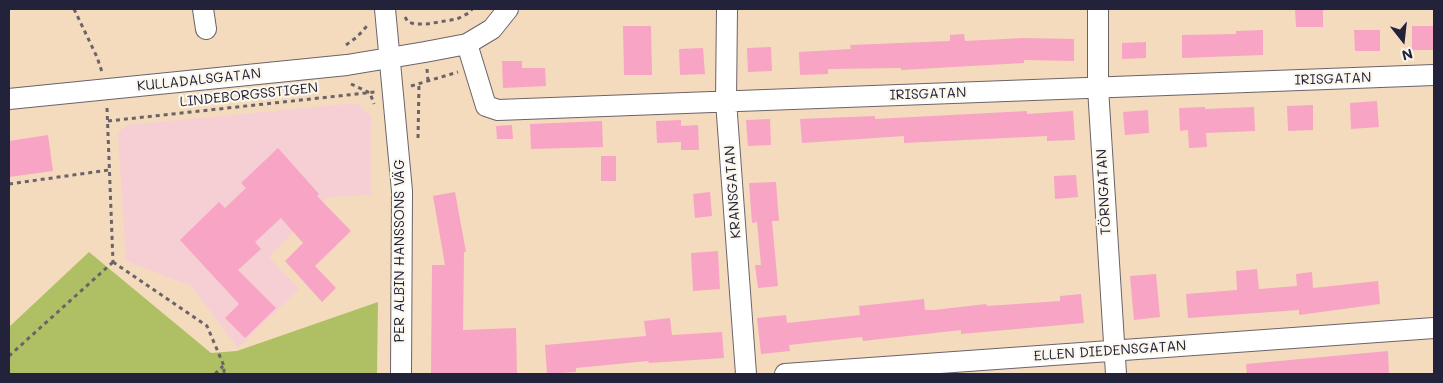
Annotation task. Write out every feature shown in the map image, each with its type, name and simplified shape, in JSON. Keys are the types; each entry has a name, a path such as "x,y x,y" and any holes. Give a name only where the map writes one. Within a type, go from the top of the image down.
{"street":[{"path":"203,9 206,29"},
{"path":"467,44 492,29 508,9"},
{"name":"KRANSGATAN","path":"727,9 726,102 746,374"},
{"name":"TÖRNGATAN","path":"1098,9 1098,88 1116,374"},
{"name":"PER ALBIN HANSSONS VÄG","path":"377,14 389,59 402,191 401,374"},
{"name":"KULLADALSGATAN","path":"9,99 347,66 467,44"},
{"name":"IRISGATAN","path":"467,44 476,67 486,106 498,110 1434,75"},
{"name":"ELLEN DIEDENSGATAN","path":"785,374 1434,328"}],"path":[{"path":"74,9 97,56 106,89 113,262"},
{"path":"405,9 408,22 427,24 457,19 470,13 472,9"},
{"path":"374,107 370,93 349,83 344,47 357,37 377,14"},
{"path":"428,81 476,67"},
{"name":"LINDEBORGSSTIGEN","path":"108,121 393,91"},
{"path":"9,184 109,170"},
{"path":"9,356 113,262"},
{"path":"113,262 207,326 224,366 224,374"},
{"path":"215,374 224,366"}],"shaded area":[{"path":"357,103 371,116 371,195 328,197 269,257 299,289 238,348 191,286 126,261 118,133 126,125"}],"green space":[{"path":"89,252 211,353 237,351 378,302 377,374 9,374 9,327"}],"building":[{"path":"1295,9 1323,9 1323,27 1296,27"},
{"path":"623,26 651,26 652,75 624,75"},
{"path":"1412,26 1433,26 1433,50 1412,50"},
{"path":"1263,30 1263,55 1182,58 1182,35 1236,34 1236,31"},
{"path":"1354,30 1380,30 1380,51 1355,51"},
{"path":"964,34 965,41 1023,38 1074,39 1074,61 1024,60 1024,63 901,70 901,68 828,69 828,74 800,75 799,52 851,49 850,45 950,41 950,35"},
{"path":"1146,42 1146,58 1122,59 1122,43"},
{"path":"771,47 772,71 748,72 747,48"},
{"path":"703,48 705,74 680,75 679,49"},
{"path":"502,61 522,61 522,68 545,68 546,86 503,88"},
{"path":"1377,101 1379,127 1351,129 1350,103"},
{"path":"1313,105 1313,130 1288,131 1287,106"},
{"path":"1205,107 1205,109 1254,107 1255,131 1206,133 1207,147 1189,148 1188,130 1180,131 1179,108"},
{"path":"1148,110 1149,133 1125,135 1123,112"},
{"path":"1027,111 1027,114 1073,111 1075,140 1047,141 1047,136 904,143 904,136 802,143 800,119 875,116 875,119"},
{"path":"770,119 771,145 748,146 746,120"},
{"path":"681,120 681,126 698,125 699,150 681,150 681,142 657,143 656,121"},
{"path":"602,121 603,147 531,149 530,124"},
{"path":"512,125 513,139 497,139 496,126"},
{"path":"48,135 53,171 9,177 9,141"},
{"path":"278,148 319,194 317,196 351,231 315,266 336,288 322,302 285,261 303,243 281,218 255,242 261,249 238,270 276,308 245,338 225,318 239,304 180,240 219,202 225,208 246,188 241,183"},
{"path":"601,156 616,156 616,181 601,181"},
{"path":"1076,175 1078,197 1055,199 1054,176"},
{"path":"776,182 779,221 772,221 778,286 758,288 755,265 761,265 757,222 752,223 749,183"},
{"path":"455,192 466,252 464,252 463,330 516,328 517,373 431,374 432,265 445,265 433,196"},
{"path":"710,192 712,216 695,218 693,194"},
{"path":"718,251 720,289 693,291 691,253"},
{"path":"1257,269 1259,289 1297,286 1296,274 1312,272 1313,288 1378,281 1380,304 1299,315 1299,310 1188,318 1186,294 1237,290 1236,271"},
{"path":"1156,274 1160,317 1134,320 1130,276"},
{"path":"1081,294 1084,323 961,334 961,330 863,341 862,337 789,345 790,351 761,354 757,318 786,315 787,323 860,315 859,306 924,299 925,310 934,310 986,304 987,306 1060,301 1060,296"},
{"path":"670,318 672,335 722,332 724,358 649,363 648,361 576,368 576,372 547,374 545,345 646,336 644,321"},
{"path":"1388,351 1389,374 1247,374 1246,364"}]}
